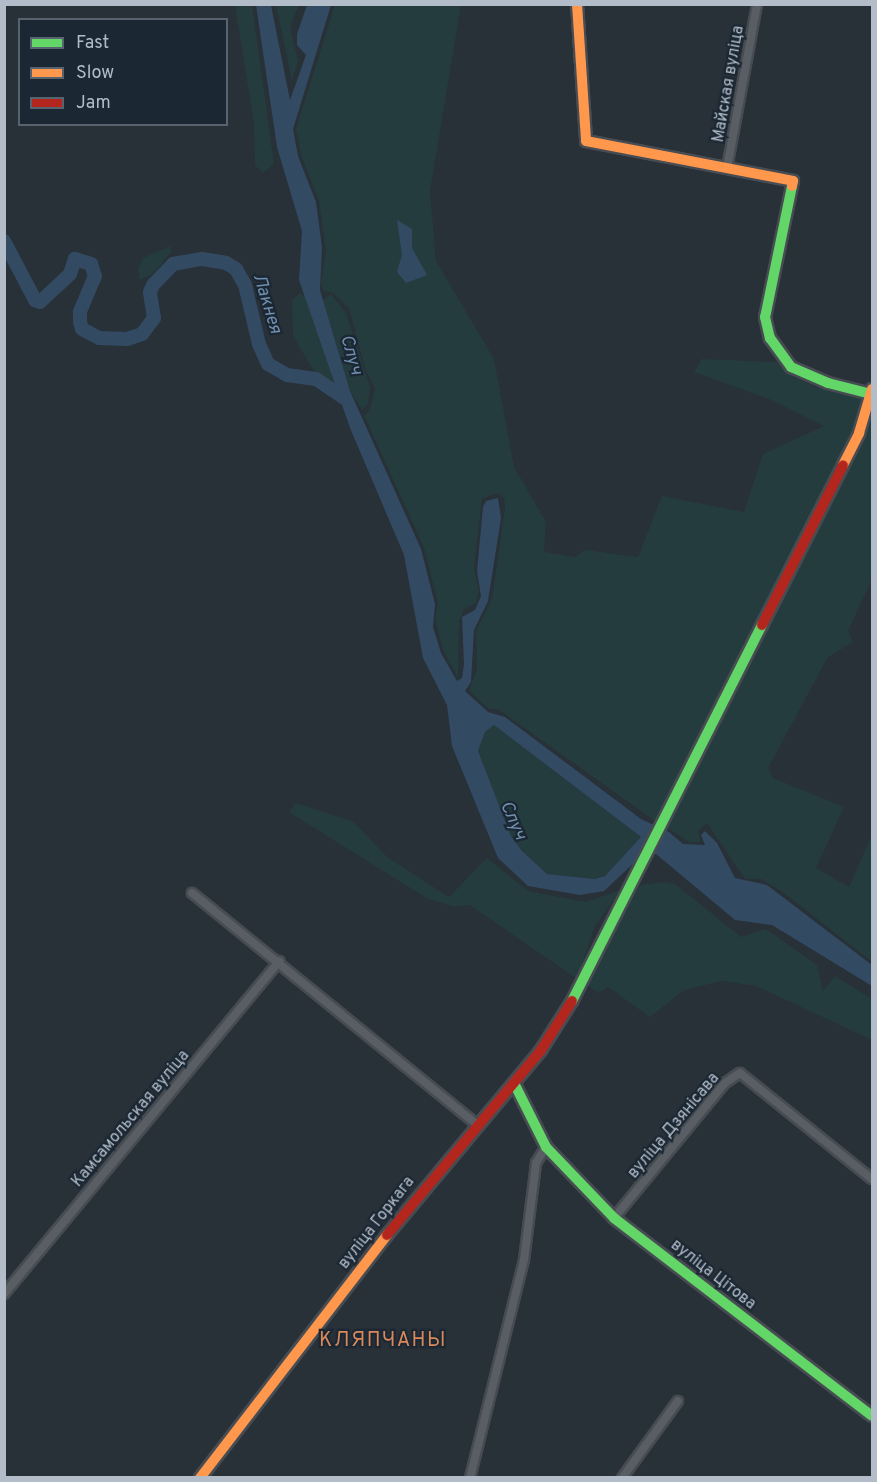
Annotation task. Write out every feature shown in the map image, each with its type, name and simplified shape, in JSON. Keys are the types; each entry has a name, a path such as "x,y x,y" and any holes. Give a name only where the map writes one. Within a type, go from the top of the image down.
{"main road":[{"path":"577,4 586,141 793,181 765,317 770,338 791,367 809,375 872,391"},
{"name":"вуліца Горкага","path":"200,1478 476,1124 514,1083 580,989 859,434 872,391"},
{"name":"вуліца Цітова","path":"514,1083 546,1147 614,1218 873,1416"}],"street":[{"name":"Майская вуліца","path":"727,168 757,4"},
{"path":"192,893 279,961 476,1124"},
{"name":"Камсамольская вуліца","path":"4,1294 279,961"},
{"name":"вуліца Дзянісава","path":"614,1218 725,1083 740,1073 873,1179"},
{"path":"470,1478 524,1260 536,1163 546,1147"},
{"path":"622,1478 678,1401"}],"green space":[{"path":"235,5 252,5 274,164 263,173 255,165 254,124"},
{"path":"276,5 299,5 290,27 298,61 292,81"},
{"path":"335,5 461,5 430,191 436,261 494,359 514,467 546,522 544,552 575,557 585,550 638,557 662,496 744,512 763,454 824,426 769,399 694,372 702,359 777,362 792,376 816,387 864,398 855,429 655,821 498,709 489,709 469,691 477,669 476,631 492,599 505,507 504,498 496,493 482,499 474,568 479,591 476,603 464,609 459,622 458,678 443,650 435,618 438,603 424,548 364,415 369,412 375,389 365,368 349,308 333,293 324,291 321,282 326,251 319,201 301,155 296,129"},
{"path":"170,246 172,251 154,273 140,280 138,269 143,258"},
{"path":"300,293 305,296 335,384 314,371 293,336 292,300"},
{"path":"331,294 346,313 370,387 368,404 362,410 350,391 323,300"},
{"path":"872,417 872,579 848,631 853,642 828,657 768,768 773,778 844,807 816,868 849,887 872,835 872,962 784,893 761,879 745,879 707,823 698,831 701,842 689,842 668,828"},
{"path":"494,725 642,838 605,876 595,879 547,874 522,851 511,836 478,751 485,732"},
{"path":"296,803 354,822 387,857 449,897 487,858 528,891 586,902 620,890 594,928 577,979 470,905 455,907 428,899 289,812"},
{"path":"664,882 675,884 741,937 766,929 817,965 823,991 835,976 872,999 872,1040 756,986 722,981 684,990 650,1017 608,987 598,993 587,985 640,885"}],"water":[{"path":"256,5 271,5 290,100 306,55 297,45 297,34 307,5 331,5 293,129 298,156 316,202 322,247 320,290 350,391 421,549 435,604 433,627 441,653 457,681 462,678 464,664 462,617 475,610 481,596 477,571 483,507 486,501 498,498 501,518 488,601 474,630 471,682 465,691 488,712 505,717 641,819 669,832 683,844 705,845 701,835 705,831 717,843 735,878 767,885 872,965 872,986 772,925 735,920 656,854 636,861 604,891 580,895 528,886 498,858 452,746 447,705 423,658 404,555 350,428 299,280 302,231 277,147","holes":["494,725 641,837 605,876 595,879 547,874 522,851 511,836 478,751 485,732"]},
{"path":"397,220 412,229 412,248 427,275 406,283 397,272 402,255"}],"waterway":[{"name":"Лакнея","path":"4,241 35,300 40,302 70,274 75,259 91,264 95,276 80,312 80,322 82,329 99,338 127,339 142,334 154,318 150,292 153,285 173,264 202,259 226,263 236,269 245,285 259,344 268,364 287,375 316,379 344,398"}],"traffic: fast":[{"path":"792,186 765,317 770,338 791,367 828,383 871,394"},
{"path":"572,1001 762,625"},
{"path":"514,1083 546,1147 614,1218 872,1416"}],"traffic: slow":[{"path":"577,4 586,141 793,181 792,186"},
{"path":"843,465 859,433 872,389"},
{"path":"200,1478 387,1235"}],"traffic: jam":[{"path":"762,625 843,465"},
{"path":"387,1235 541,1050 572,1001"}],"district":[{"name":"КЛЯПЧАНЫ","path":"383,1341"}],"water label":[{"name":"Случ","path":"350,355"},
{"name":"Случ","path":"512,821"}]}
